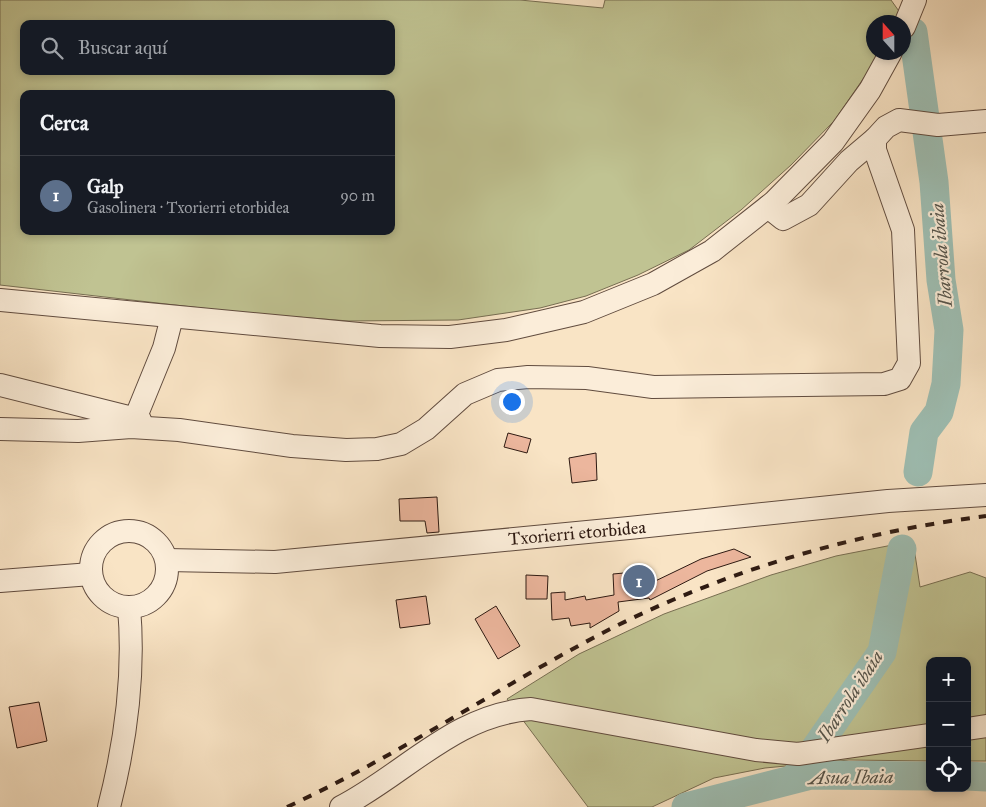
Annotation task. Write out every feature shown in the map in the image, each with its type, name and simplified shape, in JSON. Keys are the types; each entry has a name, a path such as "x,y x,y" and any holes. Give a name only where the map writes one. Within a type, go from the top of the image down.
{"street":[{"path":"909,15 915,0"},
{"path":"0,300 380,336 450,337 506,330 584,312 653,284 712,250 768,207 833,142 870,90 887,60"},
{"path":"768,207 783,219 809,205 849,162 886,127 899,120 938,126 986,121"},
{"path":"0,429 78,431 131,427 179,430 292,446 346,450 377,449 401,444 426,429 465,394 498,380 587,378 653,387 840,386 884,384 900,379 909,363 903,230 875,150 875,139"},
{"path":"135,419 164,348 172,317"},
{"path":"0,385 179,430"},
{"name":"Txorierri etorbidea","path":"167,560 275,562 888,501 986,495"},
{"path":"122,531 142,532 153,538 162,548 167,560 165,582 160,593 151,601 129,607 118,605 104,597 94,584 91,574 92,561 96,549 105,539 122,531"},
{"path":"0,581 91,574"},
{"path":"109,807 122,756 129,710 129,607"},
{"path":"341,807 461,728 494,714 512,710 531,709 756,750 798,754 824,752 926,736"},
{"path":"971,728 986,726"}],"green space":[{"path":"0,0 520,0 603,8 605,0 891,0 901,14 866,15 866,60 876,60 834,121 791,165 741,210 689,250 638,275 586,296 540,308 458,320 349,321 245,313 0,285"},
{"path":"913,541 920,587 970,572 986,578 986,761 971,761 971,657 926,657 926,761 849,760 765,768 714,778 652,807 588,807 507,699 579,654 664,614 771,575 836,556"}],"building":[{"path":"508,433 531,439 527,453 504,447"},
{"path":"596,453 597,480 572,483 569,458"},
{"path":"437,497 439,532 427,533 425,521 400,521 399,499"},
{"path":"734,549 751,557 707,571 650,600 649,598 618,602 619,611 590,628 590,623 571,626 569,618 552,620 551,593 565,592 565,600 585,596 586,600 614,595 613,574 646,571 647,585 701,559"},
{"path":"526,575 548,576 547,599 526,599"},
{"path":"426,596 430,624 400,628 396,600"},
{"path":"496,606 520,646 498,659 475,619"},
{"path":"39,702 47,741 17,748 9,707"}],"waterway":[{"name":"Ibarrola ibaia","path":"913,32 934,182 941,280 949,330 946,384 939,412 924,432 918,472"},
{"name":"Ibarrola ibaia","path":"795,778 882,652 902,549"},
{"name":"Asua Ibaia","path":"686,807 811,775 926,776"},
{"name":"Asua Ibaia","path":"971,776 986,777"}],"railway":[{"path":"287,807 365,768 593,638 686,594 784,559 834,545 935,523 986,516"}],"place":[{"name":"Galp","path":"639,581"}]}
